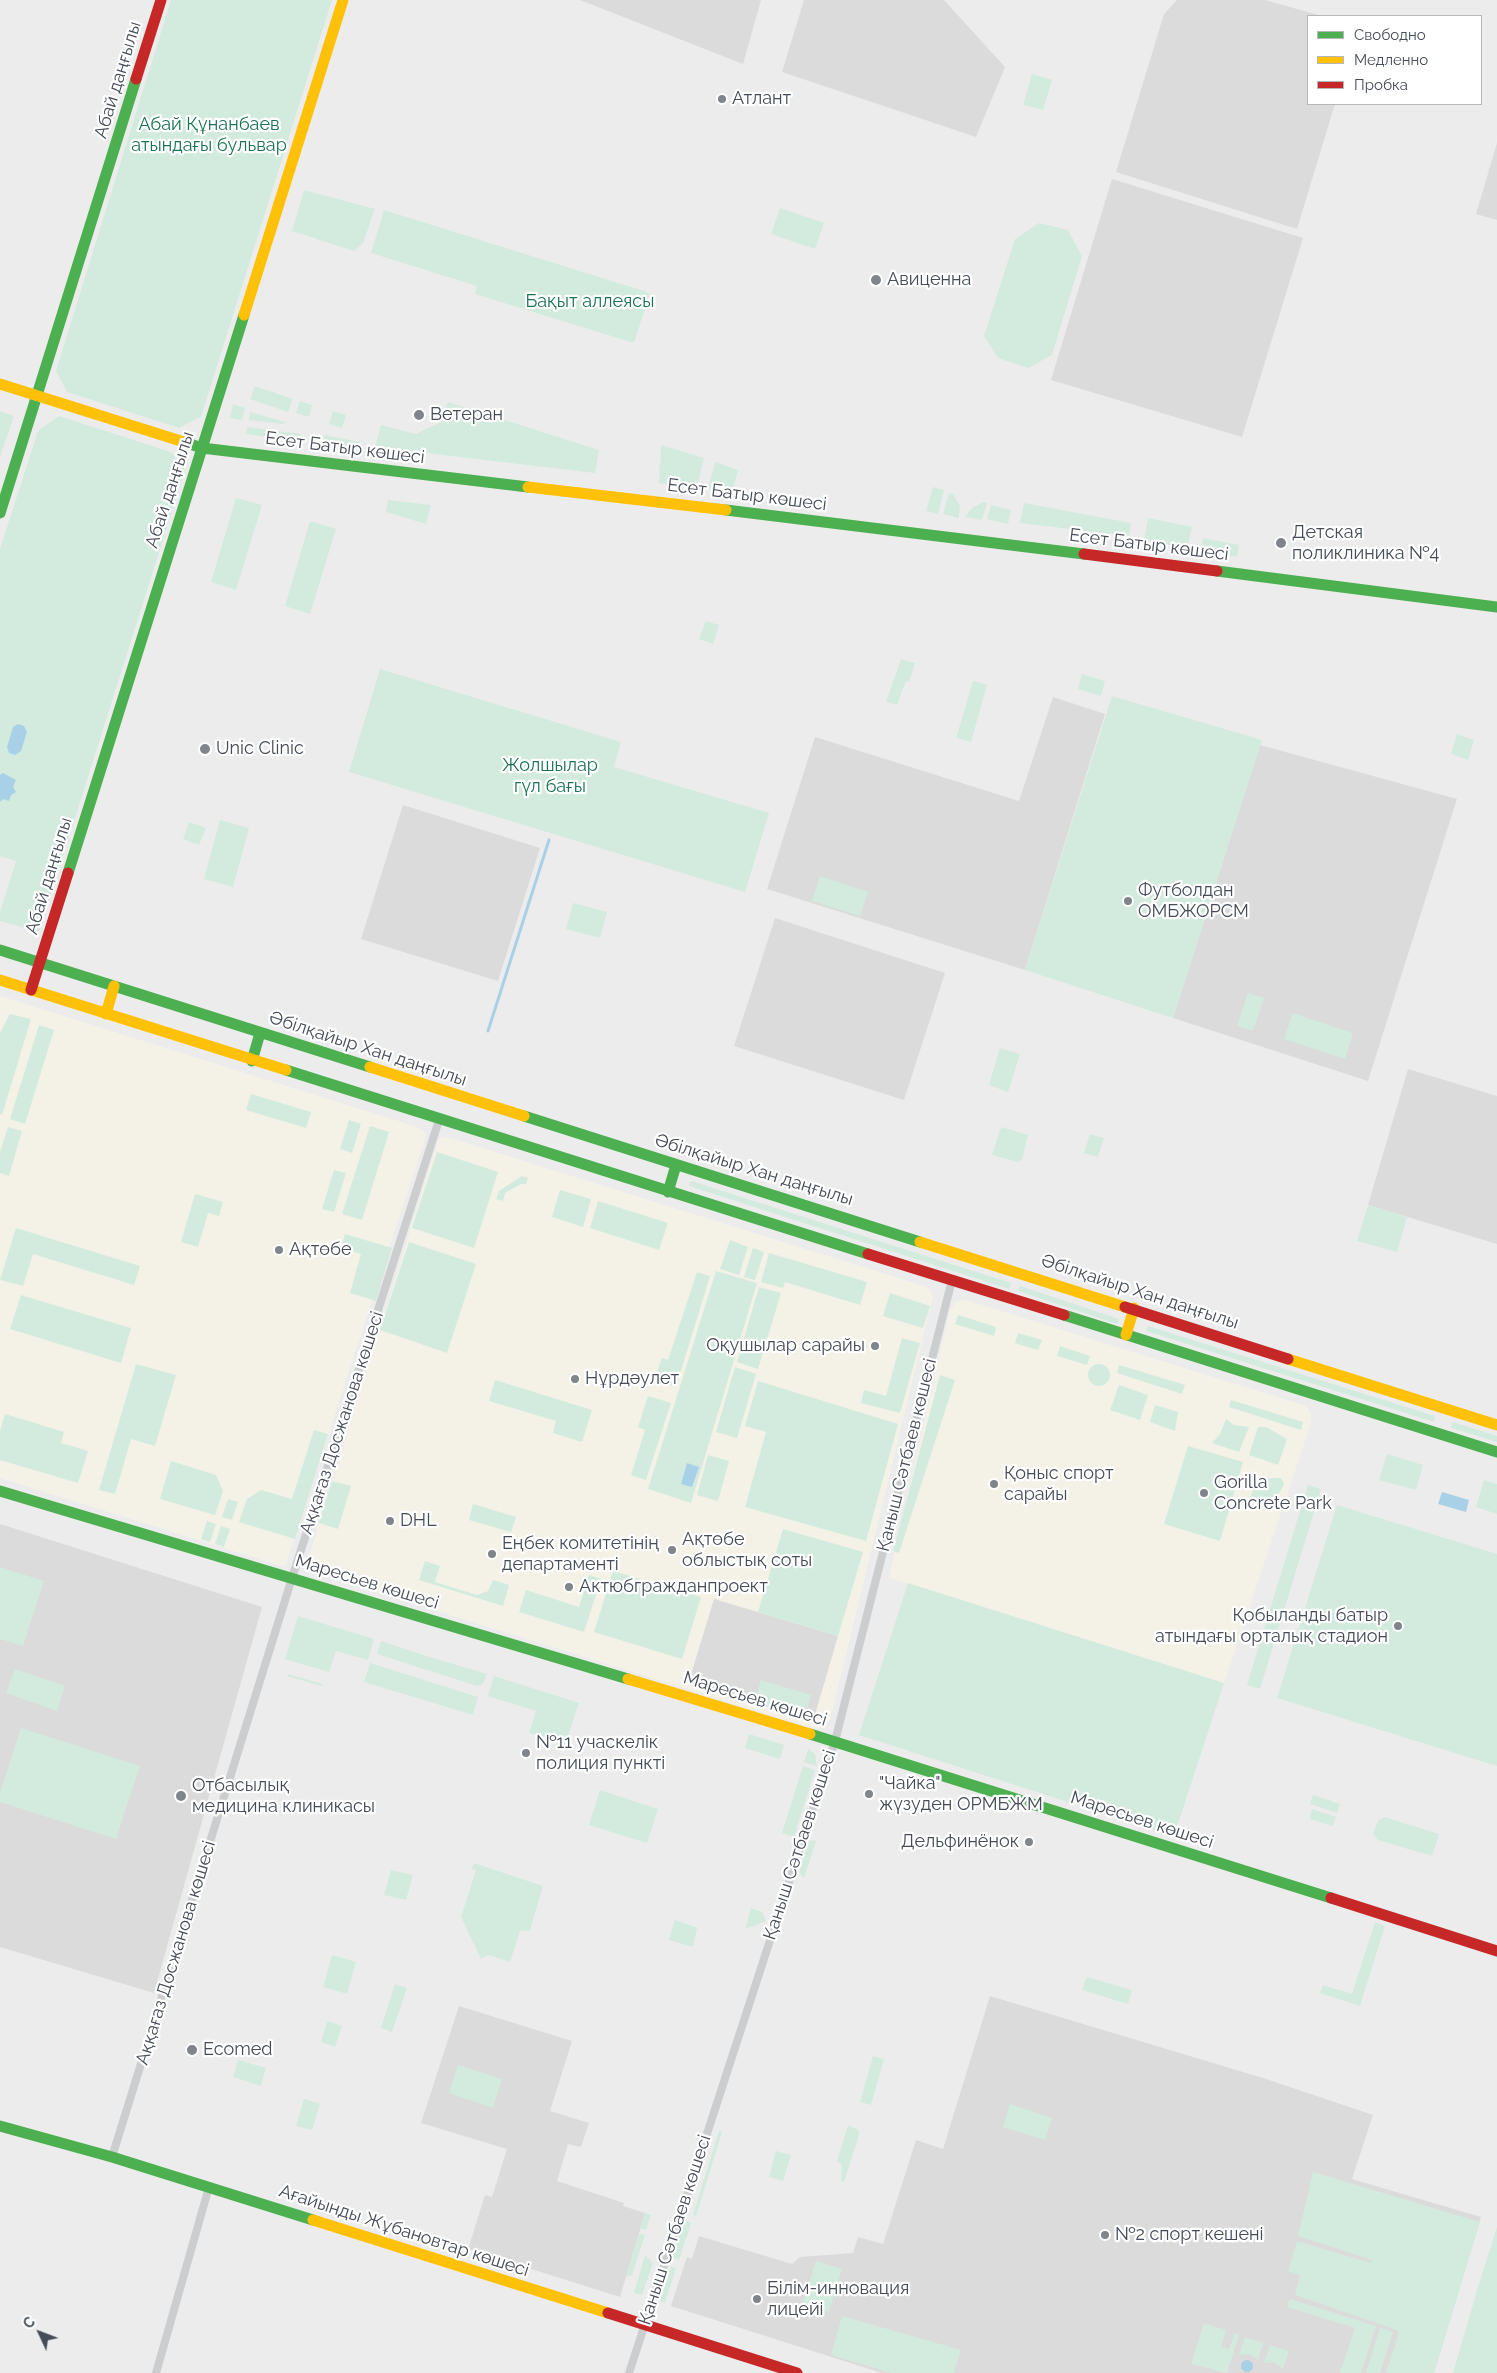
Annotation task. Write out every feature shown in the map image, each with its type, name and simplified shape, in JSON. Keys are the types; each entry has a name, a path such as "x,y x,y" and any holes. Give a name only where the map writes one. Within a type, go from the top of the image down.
{"main road":[{"name":"Абай даңғылы","path":"0,513 161,0"},
{"name":"Абай даңғылы","path":"31,990 343,0"},
{"name":"Есет Батыр көшесі","path":"0,384 202,448 1007,544 1497,607"},
{"name":"Әбілқайыр Хан даңғылы","path":"0,950 676,1165 1134,1308 1497,1425"},
{"path":"0,980 438,1120 1497,1452"},
{"path":"106,1014 114,986"},
{"path":"252,1060 260,1033"},
{"path":"668,1192 676,1165"},
{"path":"1126,1335 1134,1308"},
{"name":"Маресьев көшесі","path":"0,1491 835,1741 1497,1950"},
{"name":"Ағайынды Жұбановтар көшесі","path":"0,2126 112,2157 209,2187 797,2373"}],"street":[{"name":"Аққағаз Досжанова көшесі","path":"112,2157 292,1578 438,1120"},
{"name":"Қаныш Сәтбаев көшесі","path":"629,2373 835,1741 952,1280"},
{"path":"156,2373 209,2187"}],"shaded area":[{"path":"580,0 761,0 743,64"},
{"path":"804,0 944,0 1005,67 976,137 782,72"},
{"path":"1177,0 1265,0 1318,15 1307,15 1307,105 1335,105 1297,229 1116,172 1164,14"},
{"path":"1497,143 1497,220 1476,214"},
{"path":"1112,179 1303,238 1242,437 1051,380"},
{"path":"1053,697 1105,714 1025,970 767,889 815,737 1019,801"},
{"path":"1260,745 1457,799 1368,1081 1173,1018"},
{"path":"403,805 540,848 498,981 361,939"},
{"path":"775,918 945,973 904,1100 734,1046"},
{"path":"0,996 417,1127 425,1132 426,1136 285,1567 0,1478"},
{"path":"1408,1069 1497,1096 1497,1244 1368,1205"},
{"path":"442,1137 924,1286 930,1290 933,1296 830,1720 823,1727 817,1729 305,1570 438,1141"},
{"path":"966,1300 1306,1406 1311,1414 1311,1423 1224,1683 889,1578 950,1310 957,1301"},
{"path":"0,1524 262,1607 154,1993 0,1947"},
{"path":"714,1599 838,1636 814,1718 689,1681"},
{"path":"990,1996 1263,2078 1373,2115 1352,2179 1481,2217 1434,2373 882,2373 671,2306 687,2257 692,2259 699,2236 792,2264 800,2257 853,2253 858,2237 883,2244 916,2140 943,2149"},
{"path":"459,2006 572,2041 550,2111 589,2123 581,2147 568,2144 557,2181 624,2203 623,2206 645,2213 620,2297 468,2249 485,2195 492,2197 507,2149 421,2123"}],"green space":[{"name":"Абай Құнанбаев атындағы бульвар","path":"171,0 332,0 201,417 179,428 67,392 56,371"},
{"path":"1032,74 1052,80 1043,110 1023,105"},
{"path":"304,190 375,209 363,243 354,251 292,231"},
{"path":"780,208 824,223 815,249 771,234"},
{"name":"Бақыт аллеясы","path":"384,210 650,293 634,343 475,294 477,286 371,253"},
{"path":"1039,223 1068,230 1082,256 1052,355 1028,368 998,358 984,336 1015,239"},
{"path":"255,386 293,399 288,412 250,399"},
{"path":"300,401 312,405 309,417 296,413"},
{"path":"448,402 599,450 595,473 375,447 381,425 416,434 441,422"},
{"path":"233,404 245,408 242,420 230,418"},
{"path":"0,411 14,416 0,457"},
{"path":"333,411 346,415 342,428 329,424"},
{"path":"250,412 285,422 284,424 249,420"},
{"path":"59,416 171,452 185,470 39,932 0,921 0,912 16,861 0,856 0,549 38,431"},
{"path":"247,427 301,434 300,441 246,434"},
{"path":"324,435 360,442 359,450 322,443"},
{"path":"661,445 704,458 697,488 659,483"},
{"path":"715,462 738,470 732,492 708,489"},
{"path":"933,487 944,490 938,514 926,511"},
{"path":"949,493 953,494 960,506 959,518 943,514"},
{"path":"236,498 262,505 236,590 211,582"},
{"path":"388,500 431,505 426,524 386,512"},
{"path":"983,502 987,503 982,520 965,517 971,509"},
{"path":"1024,503 1131,523 1129,536 1020,523"},
{"path":"991,505 1011,510 1008,524 987,519"},
{"path":"1148,518 1192,527 1187,549 1144,540"},
{"path":"310,521 336,529 310,614 285,606"},
{"path":"1203,538 1239,545 1237,557 1201,550"},
{"path":"706,621 719,625 713,644 699,639"},
{"path":"901,659 915,663 909,682 906,681 897,705 886,702"},
{"name":"Жолшылар гүл бағы","path":"380,669 621,742 614,767 769,813 745,892 349,772"},
{"path":"1082,674 1105,681 1101,696 1078,689"},
{"path":"973,681 987,685 971,742 956,738"},
{"name":"Футболдан ОМБЖОРСМ","path":"1112,696 1262,740 1173,1018 1025,970"},
{"path":"1457,734 1474,740 1468,760 1451,754"},
{"path":"220,820 249,828 233,887 204,879"},
{"path":"189,822 206,828 199,845 183,839"},
{"path":"820,876 868,892 860,916 812,901"},
{"path":"573,903 607,912 600,938 566,929"},
{"path":"1248,993 1264,998 1253,1031 1237,1026"},
{"path":"1293,1013 1353,1033 1345,1059 1284,1039"},
{"path":"10,1014 31,1019 2,1115 0,1114 0,1033"},
{"path":"39,1025 54,1030 25,1124 10,1119"},
{"path":"1000,1048 1020,1054 1008,1092 989,1085"},
{"path":"251,1094 311,1112 306,1128 246,1110"},
{"path":"349,1120 361,1124 352,1153 340,1149"},
{"path":"370,1126 389,1132 362,1220 342,1214"},
{"path":"8,1127 22,1131 9,1176 0,1173 0,1152"},
{"path":"1001,1127 1028,1135 1022,1160 1018,1162 992,1155"},
{"path":"1090,1134 1104,1138 1098,1157 1084,1153"},
{"path":"437,1152 498,1172 474,1248 412,1228"},
{"path":"334,1170 346,1173 334,1212 322,1209"},
{"path":"522,1176 528,1178 526,1184 521,1184 505,1193 503,1201 496,1199 499,1191"},
{"path":"691,1181 1011,1283 1009,1289 689,1186"},
{"path":"560,1190 591,1199 583,1227 552,1217"},
{"path":"195,1194 223,1202 219,1216 208,1213 198,1247 181,1242"},
{"path":"598,1201 668,1223 659,1250 590,1228"},
{"path":"1368,1205 1407,1217 1397,1252 1357,1241"},
{"path":"16,1228 140,1266 134,1285 33,1254 23,1286 0,1280"},
{"path":"345,1234 392,1248 376,1301 350,1293 361,1254 341,1248"},
{"path":"730,1240 748,1247 739,1275 720,1269"},
{"path":"409,1242 476,1264 447,1353 380,1330"},
{"path":"753,1248 764,1252 755,1280 744,1277"},
{"path":"769,1253 867,1282 860,1305 785,1282 783,1288 761,1282"},
{"path":"716,1271 757,1283 691,1503 648,1489"},
{"path":"697,1272 710,1276 676,1387 654,1380 662,1358 668,1360"},
{"path":"1020,1286 1119,1319 1117,1324 1018,1291"},
{"path":"759,1287 781,1293 758,1369 737,1362"},
{"path":"890,1293 930,1306 923,1328 883,1316"},
{"path":"21,1295 131,1328 121,1363 10,1329"},
{"path":"958,1315 996,1327 994,1336 955,1324"},
{"path":"1148,1326 1435,1416 1434,1422 1146,1331"},
{"path":"1018,1333 1042,1340 1038,1350 1015,1343"},
{"path":"902,1338 920,1343 900,1413 861,1403 864,1390 886,1396"},
{"path":"1060,1346 1090,1356 1087,1365 1057,1356"},
{"path":"136,1364 176,1375 155,1446 131,1439 115,1494 99,1490"},
{"path":"1099,1364 1107,1367 1110,1375 1107,1383 1099,1386 1091,1383 1088,1375 1091,1367"},
{"path":"1119,1365 1185,1385 1182,1394 1117,1373"},
{"path":"735,1367 756,1374 737,1438 716,1432"},
{"path":"940,1375 955,1380 899,1553 893,1551"},
{"path":"495,1380 592,1410 582,1442 553,1433 556,1421 489,1401"},
{"path":"758,1381 898,1424 866,1541 745,1507 766,1432 745,1426"},
{"path":"1119,1385 1148,1395 1140,1420 1110,1410"},
{"path":"648,1396 671,1403 646,1480 631,1475 645,1430 638,1427"},
{"path":"1231,1400 1303,1422 1301,1430 1229,1407"},
{"path":"1155,1405 1178,1412 1175,1431 1150,1422"},
{"path":"5,1414 64,1432 61,1443 88,1451 78,1483 0,1460 0,1431"},
{"path":"1226,1419 1234,1425 1249,1427 1239,1452 1212,1443 1220,1434"},
{"path":"1453,1422 1497,1436 1497,1442 1451,1428"},
{"path":"1258,1427 1266,1427 1287,1439 1278,1465 1249,1455"},
{"path":"314,1430 328,1434 295,1539 239,1522 247,1499 261,1490 292,1499"},
{"name":"Gorilla Concrete Park","path":"1188,1446 1243,1462 1220,1541 1164,1524"},
{"path":"1387,1454 1423,1465 1416,1490 1379,1480"},
{"path":"708,1455 729,1461 718,1501 697,1495"},
{"path":"171,1461 216,1475 223,1491 215,1515 160,1499"},
{"path":"1281,1478 1284,1484 1278,1496 1278,1506 1270,1510 1252,1499 1251,1495 1257,1479"},
{"path":"1484,1480 1497,1484 1497,1514 1476,1507"},
{"path":"332,1481 351,1486 338,1529 319,1523"},
{"path":"1308,1485 1321,1489 1260,1689 1247,1685"},
{"path":"228,1499 238,1502 232,1520 222,1517"},
{"path":"473,1504 516,1517 511,1532 469,1520"},
{"name":"Қобыланды батыр атындағы орталық стадион","path":"1337,1505 1497,1554 1497,1766 1277,1698"},
{"path":"207,1521 216,1524 210,1542 201,1539"},
{"path":"221,1526 230,1529 224,1547 215,1544"},
{"path":"783,1529 863,1552 838,1636 758,1612"},
{"path":"425,1561 440,1566 435,1582 477,1595 488,1591 493,1580 509,1585 503,1606 419,1580"},
{"path":"0,1567 44,1581 23,1646 0,1639"},
{"path":"613,1571 701,1597 682,1659 594,1632"},
{"path":"589,1575 601,1579 584,1632 519,1612 526,1590 579,1607"},
{"path":"908,1583 1224,1683 1174,1836 859,1735"},
{"path":"298,1616 374,1639 368,1660 336,1651 329,1672 285,1659"},
{"path":"381,1641 487,1674 483,1684 477,1686 377,1654"},
{"path":"370,1663 478,1697 473,1715 364,1682"},
{"path":"15,1669 65,1686 57,1711 6,1693"},
{"path":"288,1674 322,1684 322,1686 287,1676"},
{"path":"494,1676 579,1703 565,1744 529,1733 536,1711 488,1696"},
{"path":"761,1680 811,1695 804,1718 754,1703"},
{"path":"21,1728 140,1766 116,1839 0,1802 0,1793"},
{"path":"749,1734 784,1745 780,1759 745,1748"},
{"path":"808,1749 815,1754 817,1766 804,1762"},
{"path":"803,1766 815,1770 794,1837 782,1833"},
{"path":"600,1790 658,1809 647,1843 589,1825"},
{"path":"1313,1795 1340,1804 1337,1813 1310,1804"},
{"path":"1312,1809 1336,1817 1333,1826 1310,1819"},
{"path":"1384,1817 1439,1834 1432,1856 1378,1840 1373,1834 1378,1821"},
{"path":"816,1841 804,1878 799,1872 809,1842"},
{"path":"474,1863 543,1886 530,1930 520,1931 510,1962 488,1955 481,1959 461,1917 476,1870 472,1869"},
{"path":"391,1870 413,1875 406,1900 384,1895"},
{"path":"751,1908 762,1912 766,1921 745,1929"},
{"path":"675,1920 697,1928 693,1947 669,1940"},
{"path":"1375,1922 1385,1926 1360,2006 1320,1993 1323,1985 1352,1994"},
{"path":"332,1955 356,1962 347,1994 323,1987"},
{"path":"1087,1977 1132,1990 1128,2004 1082,1990"},
{"path":"395,1984 407,1988 392,2032 381,2028"},
{"path":"327,2021 342,2026 335,2047 321,2042"},
{"path":"873,2056 884,2059 871,2105 860,2102"},
{"path":"238,2060 266,2068 261,2086 233,2077"},
{"path":"458,2065 502,2079 493,2108 449,2093"},
{"path":"304,2099 320,2104 312,2130 296,2126"},
{"path":"1010,2104 1052,2118 1045,2140 1003,2127"},
{"path":"848,2125 858,2130 859,2135 844,2182 841,2181 842,2165 837,2161"},
{"path":"719,2131 722,2132 696,2216 693,2215"},
{"path":"776,2151 791,2155 783,2181 769,2177"},
{"path":"1313,2172 1480,2222 1434,2373 1386,2373 1399,2333 1397,2330 1295,2295 1300,2275 1288,2271 1297,2241 1371,2263 1372,2260 1298,2236"},
{"path":"645,2213 651,2215 646,2230 640,2228"},
{"path":"686,2221 691,2223 679,2260 674,2258 673,2254 683,2223"},
{"path":"1497,2227 1497,2373 1453,2373 1478,2287"},
{"path":"639,2234 645,2235 632,2275 626,2277"},
{"path":"645,2255 653,2263 642,2295 634,2293"},
{"path":"816,2261 842,2269 829,2312 802,2304"},
{"path":"671,2267 676,2268 665,2303 659,2301"},
{"path":"1290,2299 1376,2326 1361,2373 1340,2373 1355,2328 1287,2307"},
{"path":"842,2316 961,2350 954,2373 891,2373 831,2355"},
{"path":"1204,2323 1226,2330 1221,2347 1229,2349 1235,2333 1239,2335 1227,2373 1191,2364"},
{"path":"1380,2328 1393,2332 1380,2373 1366,2373"},
{"path":"1245,2337 1263,2343 1258,2360 1250,2354 1239,2355"},
{"path":"1270,2345 1289,2351 1283,2369 1274,2362 1264,2363"}],"water":[{"path":"18,724 24,726 27,732 21,751 15,755 9,753 7,747 13,727"},
{"path":"3,773 16,780 13,787 16,792 11,795 9,801 3,799 0,802 0,775"},
{"path":"687,1463 699,1467 692,1487 681,1484"},
{"path":"1442,1492 1469,1500 1466,1512 1438,1504"},
{"path":"1245,2360 1249,2360 1253,2366 1249,2372 1245,2372 1241,2368 1241,2364"}],"waterway":[{"path":"488,1031 549,840"}],"traffic: fast":[{"path":"0,513 136,79"},
{"path":"68,873 244,315"},
{"path":"184,442 202,448 528,487"},
{"path":"726,510 1084,554"},
{"path":"1217,571 1497,607"},
{"path":"0,950 370,1067"},
{"path":"252,1061 260,1033"},
{"path":"286,1070 868,1254"},
{"path":"524,1116 920,1242"},
{"path":"668,1192 676,1165"},
{"path":"1064,1315 1497,1452"},
{"path":"0,1491 628,1679"},
{"path":"810,1734 1331,1898"},
{"path":"0,2126 112,2157 313,2220"}],"traffic: slow":[{"path":"244,315 343,0"},
{"path":"0,384 184,442"},
{"path":"528,487 726,510"},
{"path":"0,980 286,1070"},
{"path":"106,1014 114,986"},
{"path":"370,1067 524,1116"},
{"path":"920,1242 1125,1307"},
{"path":"1126,1335 1134,1308"},
{"path":"1288,1359 1497,1425"},
{"path":"628,1679 810,1734"},
{"path":"313,2220 608,2313"}],"traffic: jam":[{"path":"136,79 161,0"},
{"path":"1084,554 1217,571"},
{"path":"31,990 68,873"},
{"path":"868,1254 1064,1315"},
{"path":"1125,1307 1288,1359"},
{"path":"1331,1898 1497,1951"},
{"path":"608,2313 797,2373"}],"place":[{"name":"Атлант","path":"722,99"},
{"name":"Авиценна","path":"876,280"},
{"name":"Ветеран","path":"419,415"},
{"name":"Детская поликлиника №4","path":"1281,543"},
{"name":"Unic Clinic","path":"205,749"},
{"name":"Футболдан ОМБЖОРСМ","path":"1128,901"},
{"name":"Ақтөбе","path":"279,1250"},
{"name":"Оқушылар сарайы","path":"875,1346"},
{"name":"Нұрдәулет","path":"575,1379"},
{"name":"Қоныс спорт сарайы","path":"994,1484"},
{"name":"Gorilla Concrete Park","path":"1204,1493"},
{"name":"DHL","path":"390,1521"},
{"name":"Ақтөбе облыстық соты","path":"672,1550"},
{"name":"Еңбек комитетінің департаменті","path":"492,1554"},
{"name":"Актюбгражданпроект","path":"569,1587"},
{"name":"Қобыланды батыр атындағы орталық стадион","path":"1398,1626"},
{"name":"№11 учаскелік полиция пункті","path":"526,1753"},
{"name":"\"Чайка\" жүзуден ОРМБЖМ","path":"869,1794"},
{"name":"Отбасылық медицина клиникасы","path":"181,1796"},
{"name":"Дельфинёнок","path":"1029,1842"},
{"name":"Ecomed","path":"192,2050"},
{"name":"№2 спорт кешені","path":"1105,2235"},
{"name":"Білім-инновация лицейі","path":"757,2299"}]}
